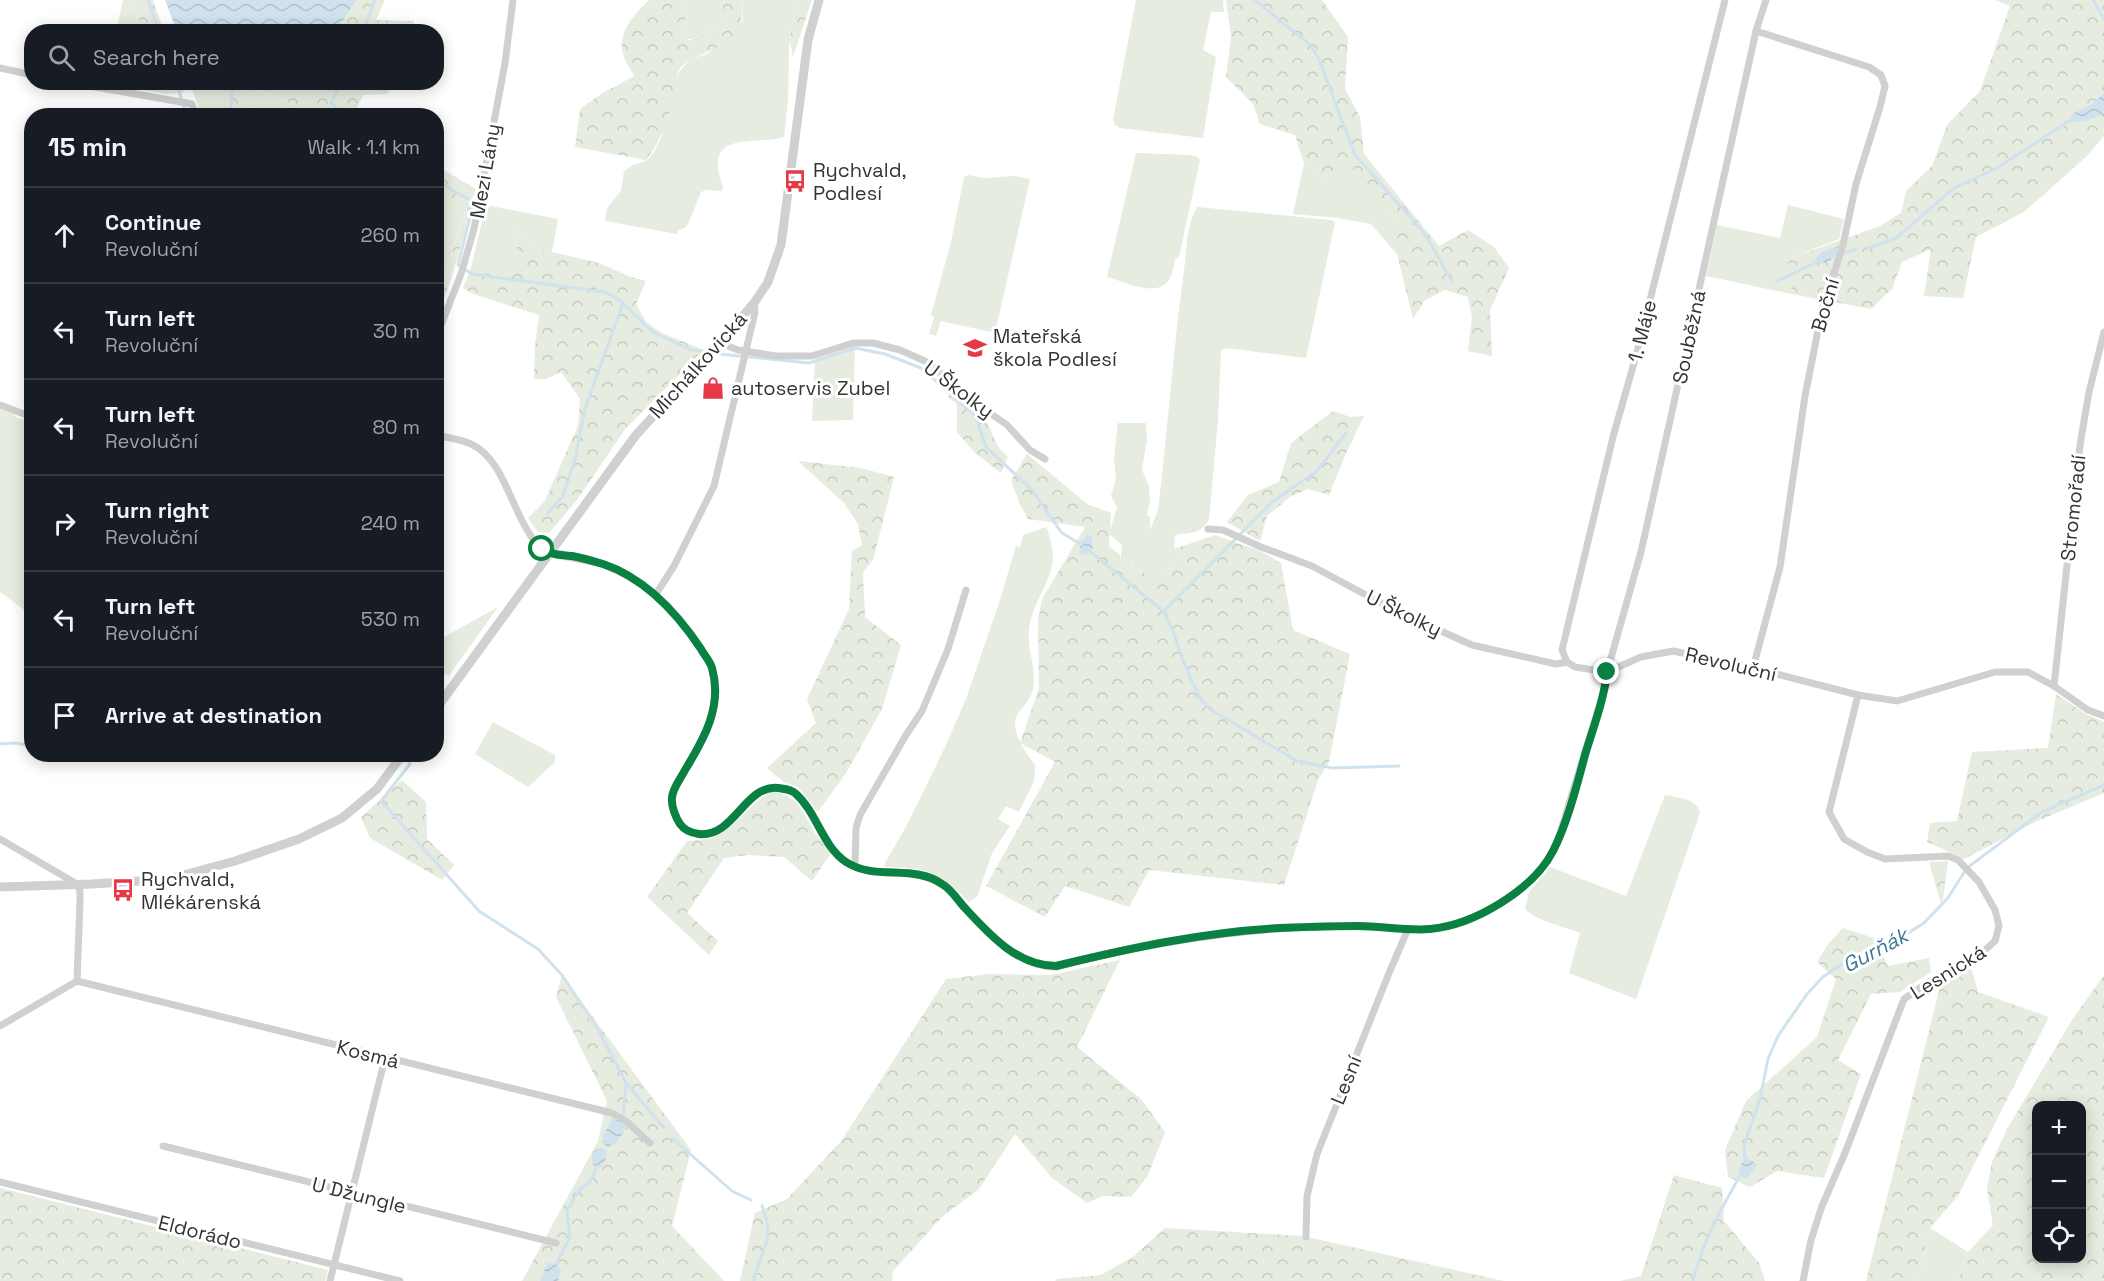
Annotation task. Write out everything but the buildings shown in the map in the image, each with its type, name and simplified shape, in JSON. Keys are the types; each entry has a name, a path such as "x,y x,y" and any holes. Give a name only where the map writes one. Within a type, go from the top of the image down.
{"street":[{"name":"Mezi Lány","path":"444,318 461,274 474,229 505,63 513,0"},
{"name":"Michálkovická","path":"444,698 636,435 720,344 754,303 770,276 781,244 807,40 819,0"},
{"name":"1. Máje","path":"1567,662 1562,650 1613,437 1636,356 1725,0"},
{"name":"Souběžná","path":"1607,672 1644,541 1756,31 1766,0"},
{"name":"Boční","path":"1754,668 1780,567 1805,396 1822,310 1844,245 1856,184 1885,86 1881,75 1869,67 1756,31"},
{"path":"0,68 24,73"},
{"path":"111,90 192,104 193,108"},
{"path":"656,594 674,566 714,486 755,312 754,303"},
{"name":"Stromořadí","path":"2054,686 2080,445 2089,392 2104,332"},
{"name":"U Školky","path":"720,344 738,350 776,356 812,356 853,343 873,343 900,350 927,362 977,404 1007,425 1029,450 1046,459"},
{"path":"0,405 24,414"},
{"path":"444,437 469,443 487,456 524,524 542,549 549,553 572,556 607,566 656,594 691,635 712,666 716,693 712,718 702,743 671,799 680,825 690,833 704,834 718,830 756,794 773,787 787,789 795,793 846,862 870,871 925,875 944,884 997,940 1023,960 1042,966 1056,966 1156,944 1216,934 1279,928 1358,926 1431,929 1464,921 1493,907 1511,896 1536,874 1553,851 1605,687 1607,672"},
{"name":"U Školky","path":"1208,529 1223,530 1312,566 1394,610 1472,645 1556,664 1567,662 1575,667 1607,672"},
{"path":"855,866 856,828 860,815 922,711 948,649 966,590"},
{"name":"Revoluční","path":"1607,672 1641,657 1673,651 1754,668 1858,695 1897,701 1995,672 2028,672 2054,686 2088,710 2104,716"},
{"name":"Lesnická","path":"1803,1281 1811,1240 1822,1206 1845,1153 1904,999 1930,981 1982,953 1995,941 1999,926 1995,910 1979,882 1958,860 1948,856 1885,859 1844,839 1834,825 1829,812 1858,695"},
{"path":"0,887 169,879 202,871 299,839 342,818 377,789 397,762"},
{"path":"0,838 77,884 80,891 77,981 0,1026"},
{"name":"Lesní","path":"1306,1237 1307,1196 1317,1154 1408,929"},
{"name":"Kosmá","path":"77,981 612,1113 626,1120 650,1143"},
{"path":"330,1281 386,1058"},
{"name":"U Džungle","path":"163,1146 556,1243"},
{"name":"Eldorádo","path":"0,1182 400,1281"}],"green space":[{"path":"123,0 131,0 140,24 118,24"},
{"path":"131,0 153,0 162,24 140,24"},
{"path":"357,0 385,0 376,20 414,21 413,24 341,24"},
{"path":"649,0 688,0 684,33 688,41 719,28 724,0 743,0 741,21 744,29 728,42 684,64 679,70 664,128 646,160 575,147 580,109 601,94 634,76 623,54 623,38 628,24"},
{"path":"688,0 724,0 719,28 692,39 686,39 684,33"},
{"path":"743,0 796,0 789,48 788,101 784,137 746,141 725,148 719,156 718,169 722,191 701,192 688,224 685,228 678,230 677,234 605,221 607,208 621,191 624,171 646,161 653,154 661,138 678,74 691,59 707,54 742,26"},
{"path":"796,0 812,0 793,57 790,40"},
{"path":"1136,0 1223,0 1224,12 1211,12 1203,50 1216,57 1203,138 1120,128 1115,125 1113,120"},
{"path":"1226,0 1322,0 1348,37 1345,89 1360,117 1364,154 1439,246 1468,230 1494,247 1509,268 1490,310 1492,356 1468,351 1472,317 1468,297 1445,290 1425,300 1413,319 1397,254 1397,219 1352,168 1322,177 1304,164 1295,135 1260,124 1253,104 1226,77 1231,37"},
{"path":"1995,0 2104,0 2104,136 2087,156 2024,212 1976,237 1963,298 1924,296 1931,249 1902,262 1892,289 1871,309 1792,294 1788,259 1880,226 1901,213 1906,191 1932,166 1947,125 1980,91 2010,6"},
{"path":"145,90 165,90 166,94"},
{"path":"165,90 184,90 185,92 166,94"},
{"path":"192,90 232,90 229,108 199,108"},
{"path":"232,90 257,90 250,108 229,108"},
{"path":"257,90 304,108 250,108"},
{"path":"257,90 390,90 387,94 363,95 357,108 304,108"},
{"path":"1136,153 1191,155 1200,160 1179,257 1175,259 1170,278 1158,288 1141,287 1107,277"},
{"path":"1304,164 1322,177 1352,167 1397,219 1397,254 1371,224 1293,214"},
{"path":"444,170 476,189 470,203 473,206 444,298 444,276 467,209 444,200"},
{"path":"968,175 984,178 1015,176 1030,179 995,333 941,321 936,336 929,334 934,317 931,315 951,242 964,177"},
{"path":"444,200 467,208 444,276"},
{"path":"486,205 558,219 552,252 541,251 514,225 517,251 509,266 471,268"},
{"path":"1788,205 1844,219 1839,239 1788,259 1792,294 1706,276 1717,225 1780,238"},
{"path":"1197,207 1335,222 1306,358 1225,348 1221,351 1218,420 1209,519 1199,530 1175,535 1174,546 1178,558 1170,574 1155,576 1132,567 1133,564 1126,565 1120,562 1122,545 1109,534 1117,507 1111,496 1116,479 1114,457 1118,423 1146,423 1147,440 1142,470 1149,487 1150,501 1147,515 1150,517 1150,530 1158,510 1188,238 1191,221"},
{"path":"514,224 541,251 599,263 646,281 636,304 646,322 662,333 704,350 626,428 577,500 549,533 538,532 528,518 545,501 578,425 580,399 561,372 546,379 534,379 539,315 473,294 463,288 471,268 498,268 509,265 517,251"},
{"path":"855,346 853,420 812,421 815,359"},
{"path":"959,395 986,420 998,447 1008,457 1001,473 974,452 957,432 957,404 947,396"},
{"path":"0,409 24,420 24,610 0,592"},
{"path":"1333,411 1350,417 1364,416 1329,495 1308,489 1290,497 1267,516 1260,541 1227,522 1248,495 1279,482 1291,443"},
{"path":"1027,454 1087,504 1111,513 1109,546 1120,555 1120,562 1126,565 1131,564 1137,570 1150,575 1170,574 1178,558 1174,549 1215,535 1260,551 1281,563 1293,630 1350,654 1329,762 1318,780 1284,885 1149,870 1129,907 1065,886 1045,917 986,886 1055,762 1020,743 1039,688 1038,620 1042,599 1085,527 1028,519 1011,480"},
{"path":"798,461 861,468 894,477 873,560 863,572 865,617 901,645 882,709 846,773 818,812 798,787 784,782 767,768 816,723 807,699 849,609 852,551 862,545 858,524 844,503"},
{"path":"1046,527 1053,557 1048,580 1037,602 1029,628 1034,673 1033,688 1015,722 1020,742 1035,765 1034,781 1019,812 1006,806 998,819 1010,826 992,853 977,897 969,902 949,884 932,874 884,865 908,823 966,699 1016,546 1020,547 1023,535"},
{"path":"498,607 448,677 446,674 444,675 444,637"},
{"path":"2056,694 2088,715 2104,722 2104,793 2035,822 1964,859 1927,842 1930,823 1957,821 1972,752 2048,748"},
{"path":"493,722 555,755 555,762 528,787 475,754"},
{"path":"402,780 426,802 427,839 454,865 442,880 370,838 361,817"},
{"path":"771,792 788,796 799,805 815,833 831,853 812,881 784,857 748,855 724,858 687,913 718,941 709,955 647,897 687,841 708,839 719,835"},
{"path":"1665,795 1695,804 1700,813 1636,999 1569,973 1580,933 1543,920 1525,909 1529,892 1550,867 1626,896"},
{"path":"1948,861 1942,907 1929,862"},
{"path":"1843,928 1874,938 1888,966 1929,958 1931,972 1900,992 1871,994 1838,1060 1861,1074 1824,1178 1777,1171 1750,1187 1728,1177 1725,1150 1746,1101 1817,1037 1836,979 1817,962 1828,944"},
{"path":"1120,960 1077,1047 1141,1099 1165,1132 1147,1177 1131,1197 1103,1196 1087,1203 1052,1178 1015,1134 979,1189 942,1217 893,1271 892,1281 740,1281 755,1213 787,1199 842,1140 946,979 989,974 1051,975"},
{"path":"1971,967 1978,992 2049,1017 1958,1196 1930,1228 1917,1281 1866,1281 1942,979"},
{"path":"562,975 691,1150 672,1226 724,1281 558,1281 561,1274 547,1263 540,1281 522,1281 598,1141 607,1101 556,997"},
{"path":"2104,975 2104,1281 1958,1281 1968,1252 1993,1225 1987,1189 1992,1162 2007,1129 2072,1020"},
{"path":"1674,1175 1722,1188 1724,1221 1759,1263 1765,1281 1620,1281 1641,1276"},
{"path":"0,1188 328,1270 325,1281 0,1281"},
{"path":"1165,1228 1303,1236 1504,1281 1055,1281 1101,1275 1134,1256"},
{"path":"1930,1228 1968,1252 1958,1281 1917,1281"}],"water":[{"path":"165,0 357,0 341,24 174,24"},
{"path":"2104,93 2104,114 2085,121 2067,123 2073,114 2093,103"},
{"path":"1833,248 1838,253 1830,260 1824,263 1814,261 1821,252"},
{"path":"1087,534 1092,537 1091,549 1086,555 1080,554 1080,545"},
{"path":"612,1119 621,1121 627,1127 615,1144 608,1147 604,1144 603,1136"},
{"path":"601,1148 607,1151 606,1156 603,1164 597,1168 593,1165 592,1157 594,1151"},
{"path":"1744,1156 1757,1164 1745,1179 1738,1173"},
{"path":"547,1263 558,1266 560,1274 558,1281 540,1281"}],"waterway":[{"path":"148,0 156,24"},
{"path":"366,24 375,0"},
{"path":"1255,0 1309,44 1318,57 1355,155 1425,234 1452,282"},
{"path":"2093,0 2104,19"},
{"path":"179,90 184,108"},
{"path":"231,108 232,90"},
{"path":"336,108 331,103 337,90"},
{"path":"1866,249 1896,238 1954,188 1997,168 2069,121"},
{"path":"444,185 474,202 458,265 472,274 605,292 618,299 653,332 689,349 809,363 855,348 885,354 921,368 975,415 986,447 1032,490 1062,533 1082,545"},
{"path":"1842,253 1856,250"},
{"path":"1778,281 1819,261"},
{"path":"547,514 563,496 575,459 585,409 623,303"},
{"path":"1164,611 1272,502 1317,471 1346,433"},
{"path":"1087,549 1163,611 1200,698 1208,708 1297,761 1332,768 1399,766"},
{"path":"0,744 24,744"},
{"path":"409,762 410,764 381,801 479,911 538,949 562,975 599,1031 626,1083 664,1128"},
{"name":"Gurňák","path":"1745,1159 1744,1145 1760,1099 1768,1059 1778,1036 1807,994 1823,977 1845,962 1886,947 1924,923 1947,899 1967,868 2042,812 2104,785"},
{"path":"623,1117 626,1083"},
{"path":"672,1138 732,1191 751,1200"},
{"path":"556,1264 570,1237 567,1211 579,1190 591,1181 597,1166"},
{"name":"Gurňák","path":"1693,1281 1707,1239 1741,1174"},
{"path":"754,1281 768,1235 762,1206"}],"place":[{"name":"Rychvald, Podlesí","path":"795,181"},
{"name":"Mateřská škola Podlesí","path":"975,348"},
{"name":"autoservis Zubel","path":"713,388"},
{"name":"Rychvald, Mlékárenská","path":"123,890"}],"route":[{"path":"542,549 549,553 586,559 607,566 656,594 691,635 712,666 716,693 712,718 702,743 671,799 680,825 690,833 704,834 718,830 756,794 773,787 787,789 795,793 821,832 846,862 870,871 925,875 944,884 997,940 1023,960 1042,966 1056,966 1156,944 1216,934 1279,928 1358,926 1431,929 1464,921 1493,907 1511,896 1536,874 1553,851 1581,769 1605,687 1607,672"}]}
